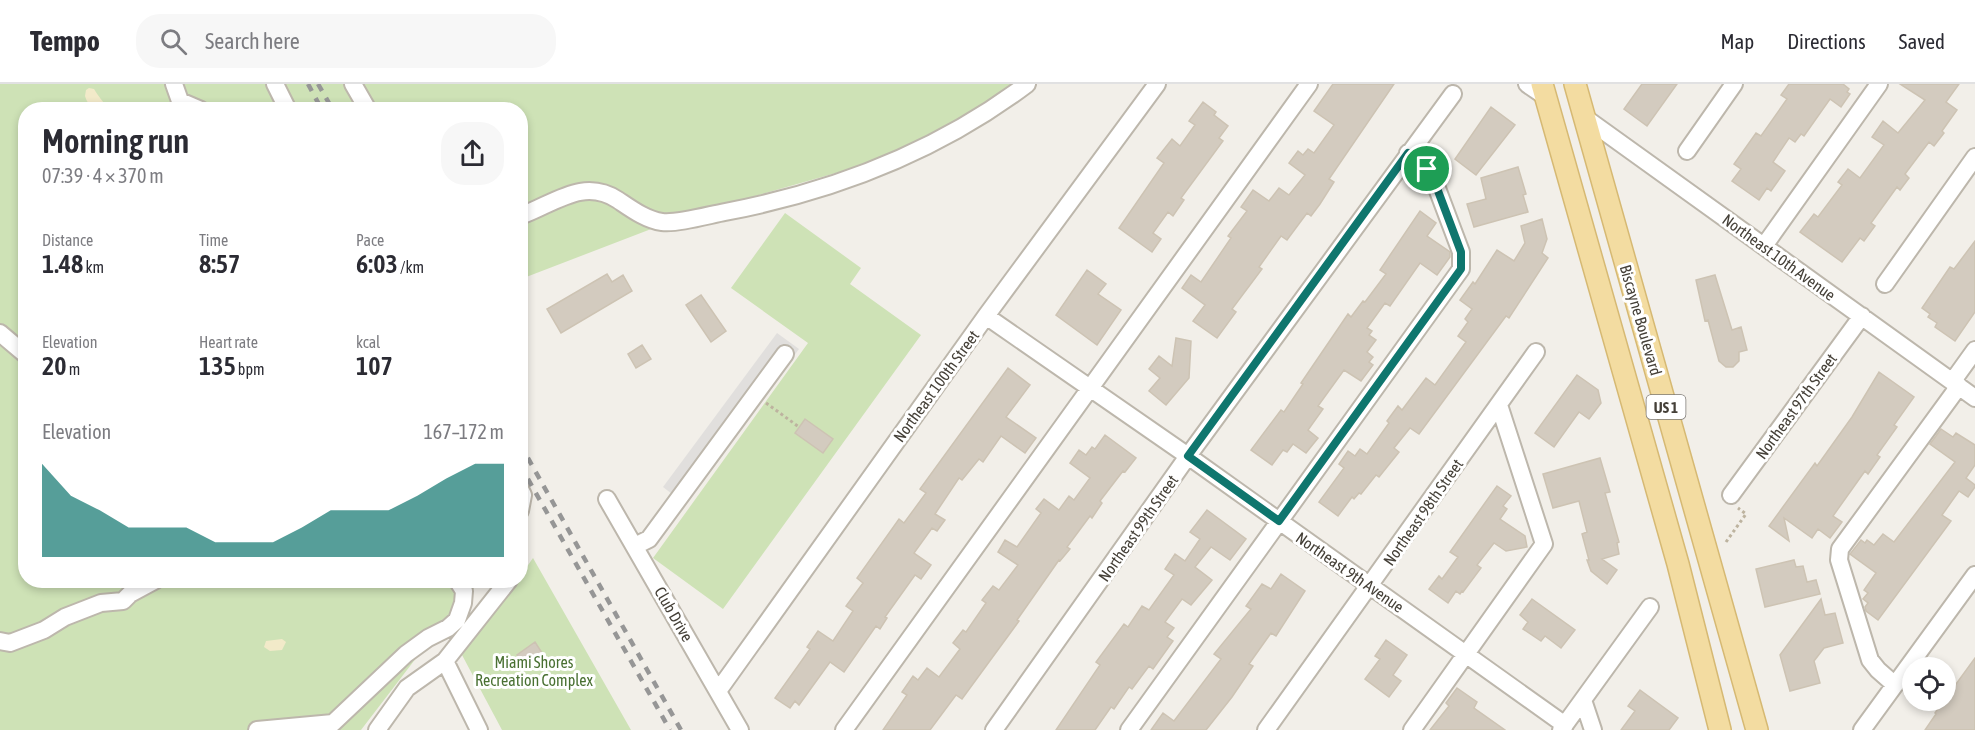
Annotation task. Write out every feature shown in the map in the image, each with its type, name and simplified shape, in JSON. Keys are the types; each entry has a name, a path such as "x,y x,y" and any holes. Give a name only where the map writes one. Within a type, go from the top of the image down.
{"main road":[{"name":"Biscayne Boulevard","path":"1579,86 1584,117 1757,730"},
{"name":"Biscayne Boulevard","path":"1544,91 1678,564 1720,730"}],"street":[{"path":"174,84 182,102"},
{"path":"275,84 284,102"},
{"path":"352,84 363,102"},
{"path":"528,213 580,191 592,190 612,196 631,209 663,222 789,199 854,178 906,156 954,131 1027,84"},
{"name":"Northeast 100th Street","path":"718,691 986,316 1158,84"},
{"path":"844,730 1309,84"},
{"path":"1527,84 1544,91"},
{"path":"1687,151 1734,84"},
{"path":"1764,246 1879,84"},
{"name":"Northeast 99th Street","path":"994,730 1188,456 1453,94"},
{"name":"Northeast 10th Avenue","path":"1584,117 1975,398"},
{"path":"1129,730 1461,269 1461,252 1432,175 1425,166 1408,153"},
{"path":"1885,284 1975,157"},
{"name":"Northeast 9th Avenue","path":"986,316 1188,456 1466,654 1563,727"},
{"name":"Northeast 97th Street","path":"1731,495 1862,316"},
{"path":"0,333 18,348"},
{"path":"1895,685 1870,660 1839,560 1840,549 1955,384 1975,350"},
{"name":"Northeast 98th Street","path":"1266,730 1536,352"},
{"path":"635,546 650,539 785,354"},
{"path":"1412,730 1544,544 1499,405"},
{"name":"Club Drive","path":"607,499 740,730"},
{"path":"1862,730 1975,575"},
{"path":"0,641 10,643 101,603 123,601 141,588"},
{"path":"257,730 333,723 406,654 457,620 463,603 462,588"},
{"path":"377,730 407,688 445,661 503,588"},
{"path":"1563,727 1650,607"},
{"path":"445,661 479,730"},
{"path":"1583,700 1593,730"}],"path":[{"path":"755,395 799,427"},
{"path":"1726,542 1746,514 1732,503 1731,495"}],"green space":[{"path":"0,84 1016,84 945,142 685,216 528,276 528,102 18,102 18,588 474,588 456,606 361,730 0,730"},
{"path":"785,213 861,268 850,284 921,335 723,609 653,558 808,343 731,288"},
{"name":"Miami Shores Recreation Complex","path":"533,558 631,730 502,730 462,655 511,588 528,588 528,565"}],"sand":[{"path":"94,89 103,102 88,102 85,96 86,90"},
{"path":"282,639 286,642 282,650 270,651 264,647 266,641"}],"shaded area":[{"path":"777,333 799,349 685,504 663,487"}],"building":[{"path":"1333,84 1394,84 1329,179 1334,182 1320,204 1311,216 1307,213 1287,240 1281,236 1259,267 1262,269 1232,309 1236,312 1217,338 1193,321 1205,305 1182,288 1191,275 1201,282 1231,238 1228,236 1247,211 1241,207 1253,190 1269,201 1279,188 1289,195 1305,175 1289,163 1298,151 1303,155 1308,149 1314,153 1334,125 1314,111"},
{"path":"1642,84 1677,84 1647,126 1624,109"},
{"path":"1789,84 1843,84 1849,89 1847,92 1850,94 1841,107 1830,99 1804,136 1801,134 1795,142 1789,138 1773,162 1785,171 1771,191 1767,188 1759,200 1732,181 1741,169 1734,164 1756,133 1761,136 1787,99 1781,95"},
{"path":"1900,84 1959,84 1946,102 1957,110 1934,146 1929,142 1905,174 1909,178 1900,190 1897,187 1871,223 1875,226 1864,241 1860,238 1842,262 1800,232 1814,214 1818,217 1842,185 1838,182 1848,169 1860,178 1884,145 1872,137 1883,121 1898,133 1925,100"},
{"path":"1203,102 1228,126 1219,138 1223,141 1181,198 1184,200 1173,216 1168,212 1153,233 1161,239 1152,252 1119,228 1164,163 1157,158 1172,139 1180,146 1195,125 1189,121"},
{"path":"1491,107 1515,125 1476,175 1455,159"},
{"path":"1518,167 1526,194 1523,195 1528,212 1474,227 1467,204 1486,199 1481,178"},
{"path":"1420,211 1436,223 1427,236 1450,252 1450,257 1437,275 1420,263 1390,306 1385,303 1367,328 1372,331 1369,335 1376,340 1367,352 1373,357 1369,362 1373,365 1361,381 1344,370 1318,406 1323,409 1308,430 1318,438 1306,453 1293,444 1287,452 1283,450 1272,465 1251,450 1281,410 1284,412 1348,314 1351,317 1386,274 1380,270"},
{"path":"1542,219 1547,239 1542,253 1548,258 1509,318 1506,316 1419,434 1410,428 1394,448 1399,452 1379,477 1376,475 1361,494 1359,493 1354,499 1352,497 1338,516 1319,502 1344,468 1339,464 1348,451 1355,456 1360,449 1367,454 1398,406 1402,410 1426,378 1435,385 1466,342 1458,336 1468,322 1465,319 1472,309 1460,300 1473,282 1475,284 1497,250 1514,261 1525,243 1521,226"},
{"path":"1975,241 1975,312 1955,341 1935,327 1937,323 1928,317 1930,314 1922,308 1950,267 1954,269"},
{"path":"1087,270 1106,284 1098,294 1121,310 1097,345 1056,315"},
{"path":"607,274 612,282 623,275 632,291 561,333 547,309"},
{"path":"1715,275 1732,330 1741,327 1747,350 1739,352 1739,361 1733,367 1726,367 1719,361 1708,320 1705,321 1696,280"},
{"path":"701,295 726,331 711,342 686,305"},
{"path":"1176,338 1191,341 1189,378 1166,405 1149,391 1160,378 1149,369 1159,356 1172,366"},
{"path":"642,345 651,359 636,368 628,354"},
{"path":"1008,368 1030,385 1006,417 1036,438 1025,453 1001,436 983,462 979,459 962,480 959,478 935,514 945,520 937,531 932,528 914,553 931,565 921,579 915,575 885,617 887,618 880,629 876,626 844,672 830,662 799,705 795,701 790,708 775,698 810,649 807,647 818,631 833,641 853,611 846,606 863,583 857,578 899,519 904,523 926,493 920,489"},
{"path":"1879,372 1914,397 1894,425 1897,427 1877,455 1880,457 1868,474 1865,471 1833,516 1842,522 1830,538 1818,529 1812,538 1784,518 1789,541 1769,526 1815,463 1817,466 1852,417"},
{"path":"1577,375 1598,390 1601,403 1589,419 1579,412 1554,447 1535,433"},
{"path":"805,419 833,439 823,453 795,433"},
{"path":"1941,429 1953,437 1956,433 1975,445 1975,465 1966,478 1975,487 1968,497 1959,491 1942,515 1951,521 1878,620 1866,611 1865,607 1868,603 1863,599 1868,593 1864,590 1876,573 1850,554 1861,540 1865,543 1867,540 1874,545 1883,534 1894,542 1955,462 1930,444"},
{"path":"1105,435 1136,458 1100,501 1102,503 1092,518 1090,516 1067,547 1070,549 1059,560 1017,620 1019,621 962,699 956,695 930,730 883,730 907,695 902,692 913,676 918,680 927,668 939,677 960,649 953,643 963,630 966,632 986,603 982,600 993,586 999,590 1018,565 998,552 1005,540 1017,547 1041,513 1036,509 1044,499 1059,510 1069,496 1074,500 1090,478 1070,463 1079,450 1086,455 1092,447 1095,449"},
{"path":"1600,458 1610,492 1605,493 1619,542 1617,543 1619,554 1602,559 1617,570 1607,584 1591,571 1587,560 1589,560 1582,534 1587,532 1579,501 1553,508 1543,474"},
{"path":"1497,486 1511,496 1503,506 1507,509 1500,519 1525,536 1527,547 1506,551 1494,543 1477,565 1481,568 1463,592 1460,594 1456,591 1448,603 1429,589 1439,576 1442,579 1458,557 1450,552"},
{"path":"1207,510 1246,539 1230,560 1211,547 1195,567 1212,580 1191,605 1182,599 1165,622 1174,628 1167,637 1173,641 1153,669 1149,666 1132,689 1129,687 1114,709 1111,707 1095,730 1056,730 1100,665 1096,662 1124,624 1128,627 1142,606 1149,610 1174,575 1165,569 1175,554 1185,561 1200,539 1190,532"},
{"path":"1794,560 1796,567 1803,566 1807,582 1816,580 1820,594 1765,607 1756,569"},
{"path":"1281,574 1305,591 1276,636 1271,633 1249,664 1253,666 1206,730 1151,730 1163,713 1174,721 1221,659 1214,654 1251,609 1246,606 1262,584 1271,589"},
{"path":"1532,599 1575,630 1561,648 1545,636 1541,641 1523,629 1528,622 1520,615"},
{"path":"1821,599 1825,615 1835,613 1843,643 1824,648 1814,661 1820,683 1790,691 1780,655"},
{"path":"1386,640 1407,655 1393,675 1401,681 1389,697 1365,679 1380,659 1375,656"},
{"path":"535,642 544,656 527,668 517,655"},
{"path":"1975,658 1975,730 1925,730 1936,711 1956,711 1956,684"},
{"path":"1457,688 1477,702 1474,708 1505,730 1430,730 1449,706 1446,703"},
{"path":"1640,690 1678,718 1669,730 1621,730 1635,711 1628,706"}],"railway":[{"path":"308,84 318,102"},
{"path":"318,84 328,102"},
{"path":"528,458 681,730"},
{"path":"528,479 670,730"}],"route":[{"path":"1408,153 1427,169 1432,175 1455,231 1461,252 1461,269 1279,521 1188,456 1408,153"}]}
